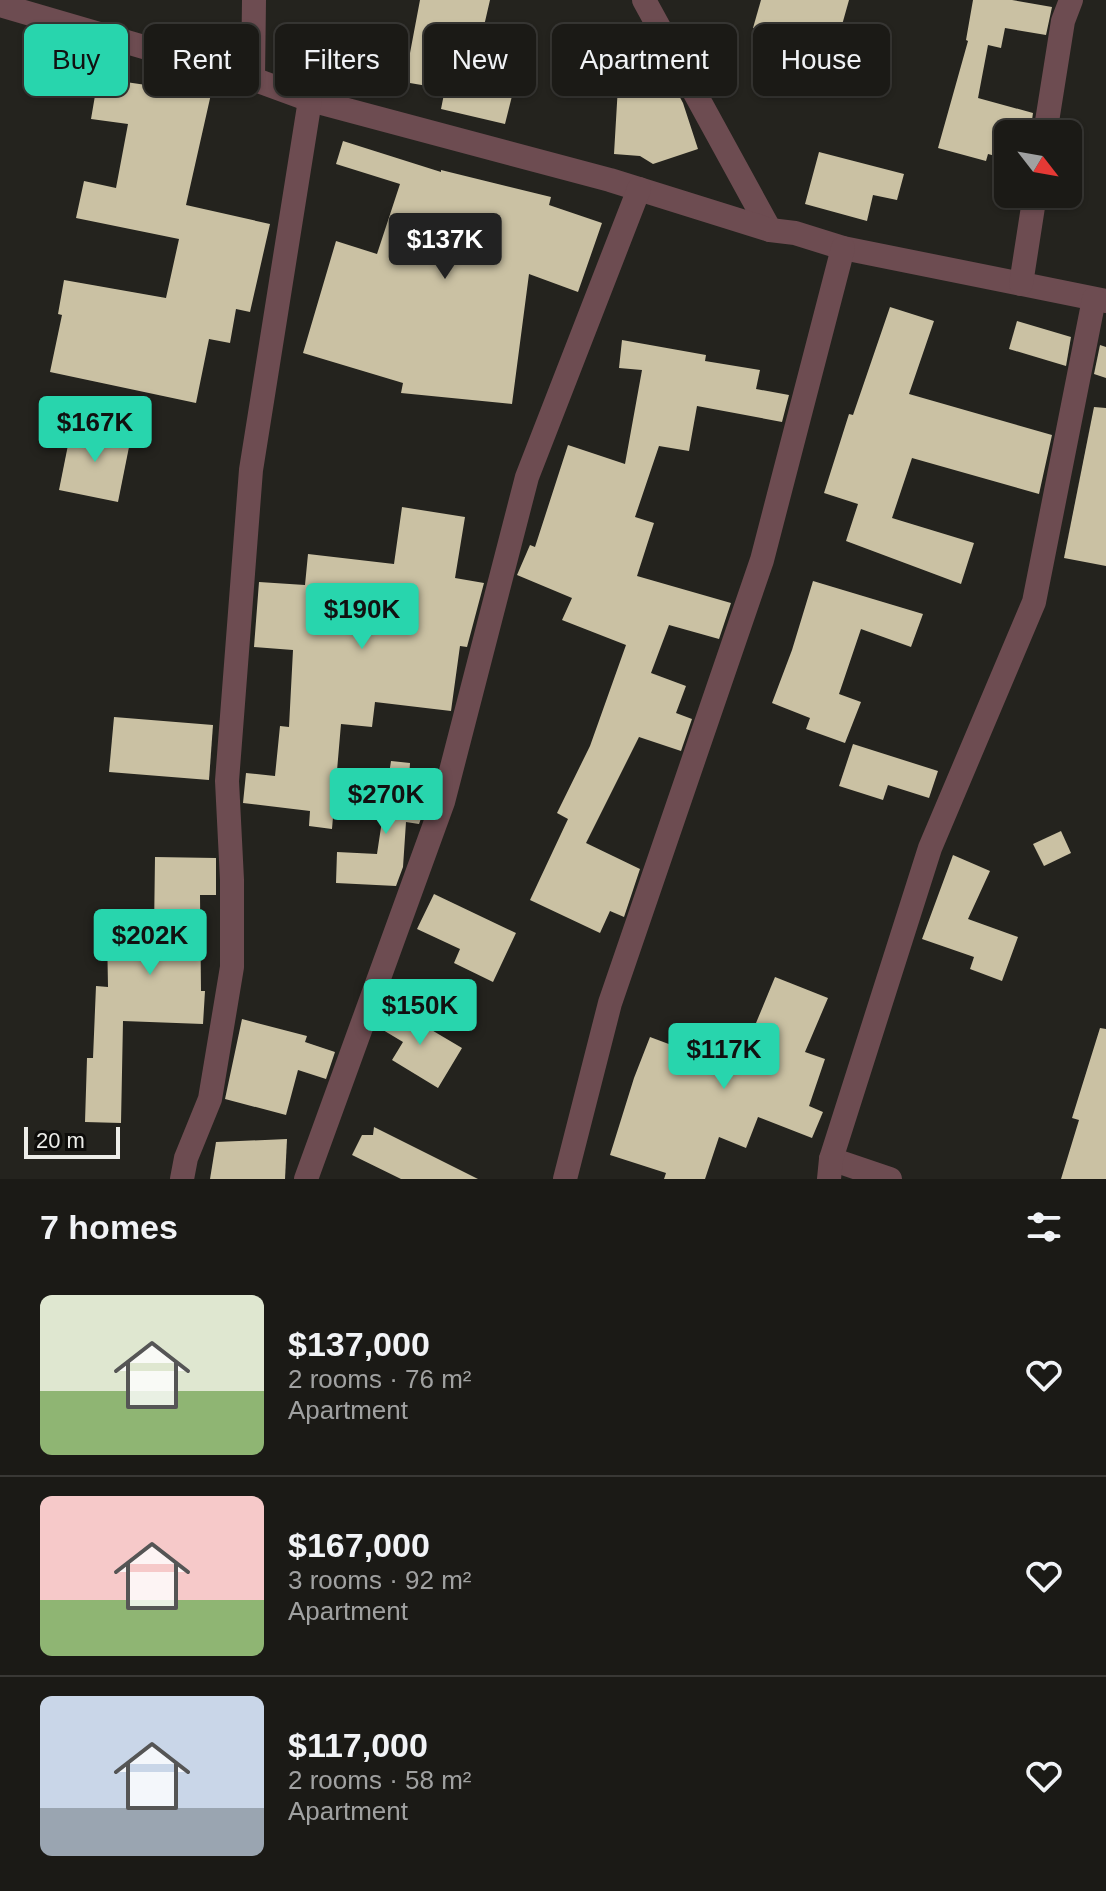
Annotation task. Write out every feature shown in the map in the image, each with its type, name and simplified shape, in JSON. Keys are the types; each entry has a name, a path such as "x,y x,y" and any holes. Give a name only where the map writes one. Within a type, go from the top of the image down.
{"street":[{"path":"254,0 254,24"},
{"path":"644,0 770,230"},
{"path":"1047,120 1063,21 1071,0"},
{"path":"0,5 144,47"},
{"path":"259,81 310,100 639,189 770,230 795,233 843,248 1100,300 1034,602 930,848 830,1169 890,1179"},
{"path":"182,1179 186,1158 210,1099 232,967 227,781 251,470 310,100"},
{"path":"306,1179 443,802 527,477 639,189"},
{"path":"1021,284 1033,208"},
{"path":"565,1179 610,1003 762,560 843,248"}],"building":[{"path":"420,0 490,0 484,24 424,24 424,85 408,83"},
{"path":"761,0 849,0 842,24 754,24"},
{"path":"973,0 1012,0 1052,7 1046,35 1005,28 1001,48 988,45 978,98 1033,113 1032,120 994,120 994,156 988,154 986,161 938,148"},
{"path":"128,82 144,85 144,96 211,96 186,205 270,224 250,312 236,309 230,343 209,339 196,403 50,372 62,315 58,314 64,280 166,298 179,239 76,218 84,181 116,188 128,124 91,119 95,96 128,96"},
{"path":"444,96 512,96 505,124 441,109"},
{"path":"617,96 679,96 698,149 653,164 640,156 614,154"},
{"path":"343,141 441,172 551,197 549,205 602,223 578,292 529,274 512,404 401,393 403,383 303,353 336,241 377,254 400,184 336,164"},
{"path":"819,152 904,174 897,200 873,195 867,221 805,204"},
{"path":"890,307 934,321 909,394 1052,435 1039,494 912,458 892,518 974,543 961,584 846,541 858,504 824,493 849,414 853,415"},
{"path":"1017,321 1071,337 1066,366 1009,349"},
{"path":"622,340 706,355 705,361 760,370 756,389 789,395 782,422 697,406 689,451 659,446 635,517 654,523 637,576 731,603 719,639 669,625 651,673 686,686 676,713 692,719 681,751 639,737 586,843 640,869 624,917 610,911 600,933 530,900 568,819 557,813 590,746 626,645 562,620 572,598 517,575 530,545 535,547 568,445 625,464 642,370 619,368"},
{"path":"1100,345 1106,347 1106,378 1094,374"},
{"path":"1094,407 1106,408 1106,566 1064,558"},
{"path":"72,425 131,437 118,502 59,490"},
{"path":"402,507 465,517 455,578 484,583 467,647 460,646 451,711 375,702 372,727 341,724 332,829 309,826 310,811 243,803 246,773 275,776 280,726 289,727 293,650 254,647 259,582 305,585 308,554 394,564"},
{"path":"813,581 923,614 911,647 861,629 839,694 861,702 845,743 806,729 810,718 772,703"},
{"path":"114,717 213,725 209,780 109,772"},
{"path":"853,744 938,771 929,798 888,785 883,800 839,786"},
{"path":"391,761 410,763 408,796 428,799 419,824 406,822 403,867 396,886 336,883 337,852 377,854"},
{"path":"1061,831 1071,853 1044,866 1033,844"},
{"path":"953,855 990,871 968,919 1018,937 1002,981 970,969 974,957 922,939"},
{"path":"155,857 216,858 216,895 200,895 201,991 205,991 203,1024 123,1021 121,1123 85,1122 87,1058 93,1058 96,986 108,987 107,932 154,931"},
{"path":"434,894 516,933 493,982 454,963 460,949 417,929"},
{"path":"775,977 828,998 805,1052 825,1059 809,1106 823,1112 812,1138 758,1117 746,1148 719,1137 705,1179 664,1179 666,1173 610,1155 650,1037 741,1071"},
{"path":"391,1006 462,1048 438,1088 392,1060 403,1042 378,1027"},
{"path":"242,1019 307,1036 305,1042 335,1052 326,1079 298,1070 286,1115 225,1099"},
{"path":"1100,1028 1106,1029 1106,1179 1061,1179 1079,1120 1072,1118"},
{"path":"374,1127 478,1179 401,1179 352,1155 362,1135 373,1135"},
{"path":"287,1139 285,1179 210,1179 216,1142"}]}
